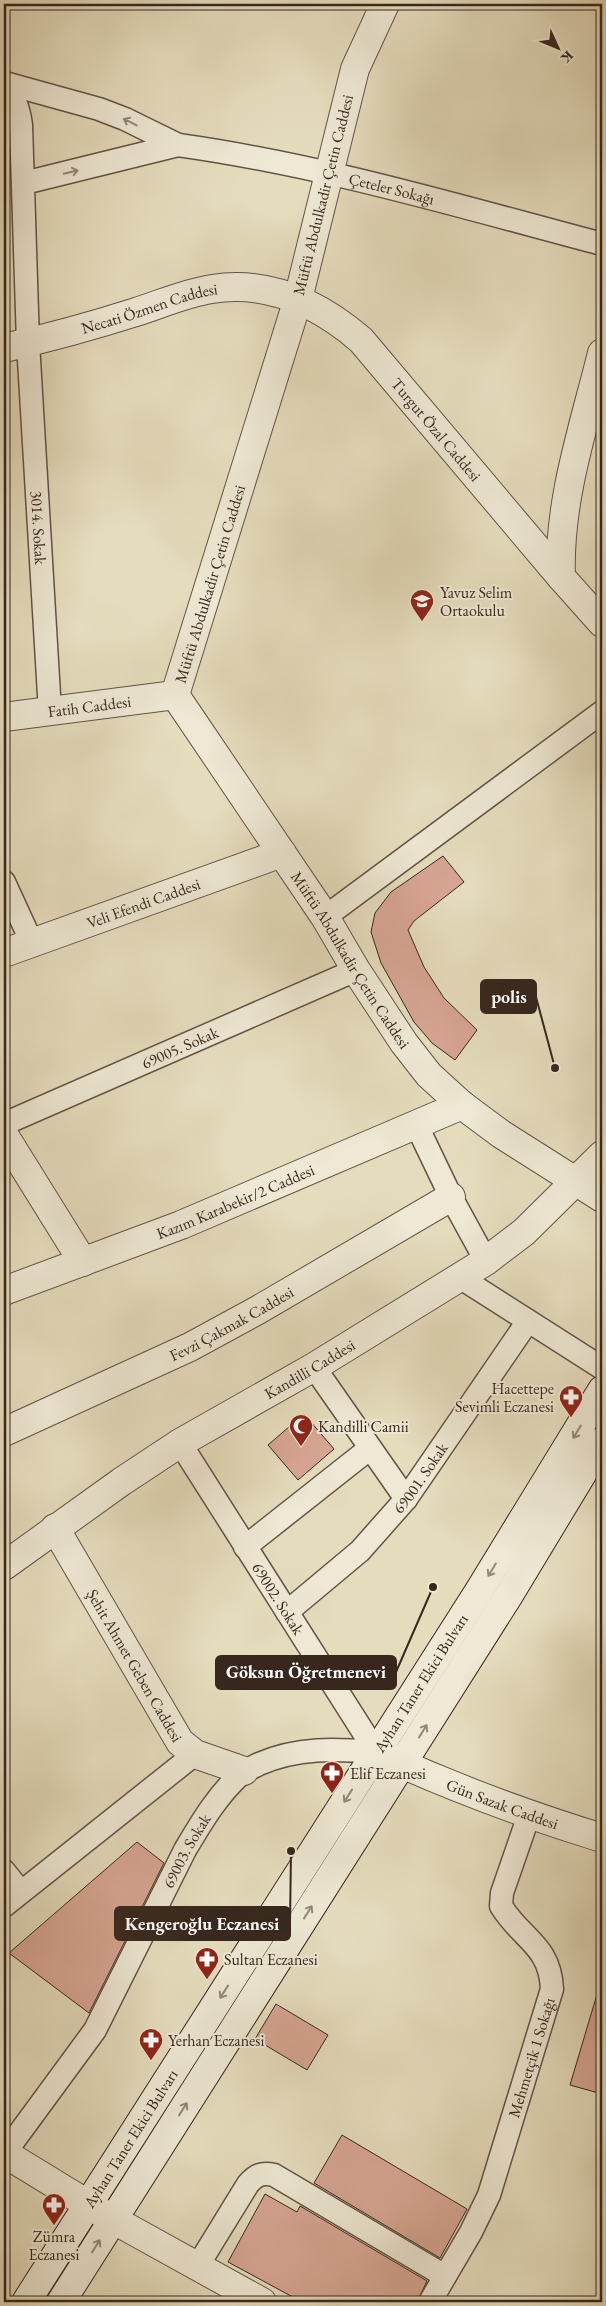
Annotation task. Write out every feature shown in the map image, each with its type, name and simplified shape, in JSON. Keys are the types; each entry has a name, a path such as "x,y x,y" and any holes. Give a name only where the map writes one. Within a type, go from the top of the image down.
{"street":[{"name":"Müftü Abdulkadir Çetin Caddesi","path":"385,4 354,70 298,299 175,695 325,917 356,970 409,1049 429,1075 462,1104 501,1134 575,1183 602,1198"},
{"name":"Çeteler Sokağı","path":"4,83 99,109 125,119 178,146 257,157 330,173 602,244"},
{"name":"3014. Sokak","path":"4,83 13,94 19,109 24,183 16,345 50,712"},
{"name":"Çeteler Sokağı","path":"24,183 178,146"},
{"name":"Necati Özmen Caddesi","path":"16,345 213,289 248,288 267,290 298,299"},
{"name":"Turgut Özal Caddesi","path":"298,299 342,323 361,340 602,623"},
{"path":"561,577 560,547 571,479 602,353"},
{"name":"Fatih Caddesi","path":"4,717 175,695"},
{"path":"325,917 602,712"},
{"name":"Veli Efendi Caddesi","path":"4,953 282,853"},
{"path":"4,882 32,943"},
{"name":"69005. Sokak","path":"4,1124 356,970"},
{"name":"Kazım Karabekir/2 Caddesi","path":"4,1291 181,1225 462,1104"},
{"path":"416,1124 451,1197 486,1261"},
{"path":"4,1135 83,1262"},
{"name":"Kandilli Caddesi","path":"4,1566 55,1528 180,1444 314,1367 486,1261 524,1232 602,1155"},
{"name":"Fevzi Çakmak Caddesi","path":"4,1432 190,1347 258,1310 451,1197"},
{"path":"461,1278 602,1368"},
{"name":"69001. Sokak","path":"287,1612 360,1551 406,1499 528,1321"},
{"path":"314,1367 369,1449 406,1499"},
{"name":"Ayhan Taner Ekici Bulvarı","path":"26,2302 479,1591 602,1390"},
{"name":"Ayhan Taner Ekici Bulvarı","path":"61,2302 509,1595 602,1441"},
{"name":"69002. Sokak","path":"180,1444 376,1752"},
{"path":"244,1547 369,1449"},
{"name":"Şehit Ahmet Geben Caddesi","path":"55,1528 180,1742 194,1754 244,1771"},
{"name":"69003. Sokak","path":"4,2154 95,2030 185,1850 202,1821 226,1790 244,1771 277,1756 311,1749 376,1752"},
{"name":"Gün Sazak Caddesi","path":"376,1752 448,1785 529,1815 602,1838"},
{"path":"4,1871 12,1899 194,1754"},
{"name":"Mehmetçik 1 Sokağı","path":"430,2302 471,2232 488,2195 552,1989 549,1965 540,1951 517,1927 501,1906 502,1893 529,1815"},
{"path":"4,2154 112,2219 197,2266 246,2298"},
{"path":"197,2266 248,2184 255,2176 264,2173 274,2175 444,2276"}],"building":[{"path":"443,856 464,882 414,921 408,930 424,967 444,998 477,1030 455,1060 432,1043 414,1022 381,963 371,932 375,913 391,892"},
{"name":"Kandilli Camii","path":"304,1414 334,1449 298,1480 268,1445"},
{"path":"137,1842 164,1863 89,2013 9,1953"},
{"path":"598,1991 602,1992 602,2094 570,2085"},
{"path":"276,2004 328,2035 307,2070 255,2039"},
{"path":"342,2135 467,2209 440,2258 314,2183"},
{"path":"265,2194 297,2212 300,2206 427,2281 417,2302 302,2302 228,2262"}],"place":[{"name":"Yavuz Selim Ortaokulu","path":"422,622"},
{"name":"polis","path":"555,1068"},
{"name":"Hacettepe Sevimli Eczanesi","path":"571,1418"},
{"name":"Kandilli Camii","path":"301,1447"},
{"name":"Göksun Öğretmenevi","path":"433,1587"},
{"name":"Elif Eczanesi","path":"332,1794"},
{"name":"Kengeroğlu Eczanesi","path":"291,1851"},
{"name":"Sultan Eczanesi","path":"207,1980"},
{"name":"Yerhan Eczanesi","path":"151,2061"},
{"name":"Zümra Eczanesi","path":"54,2226"}]}
